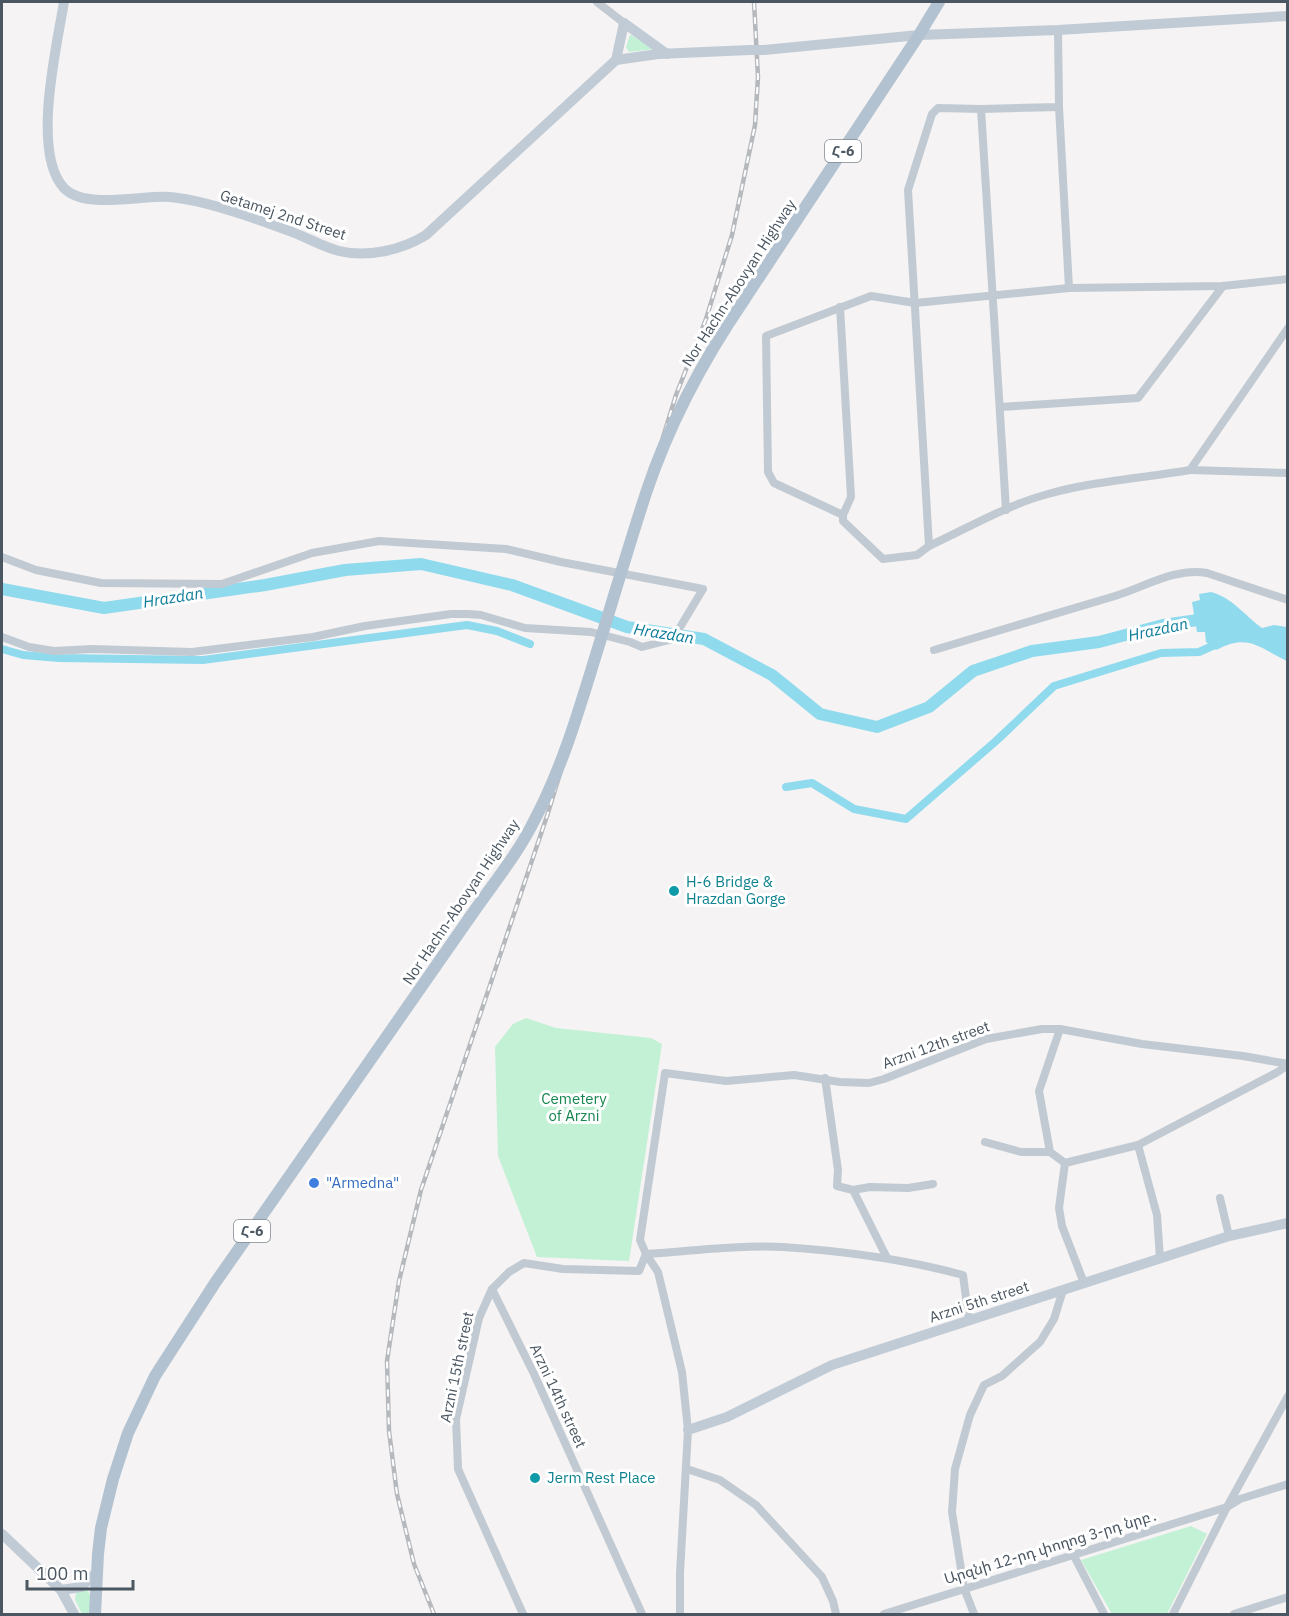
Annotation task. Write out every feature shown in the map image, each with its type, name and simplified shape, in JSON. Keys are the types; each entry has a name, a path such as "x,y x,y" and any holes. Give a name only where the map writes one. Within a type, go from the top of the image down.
{"main road":[{"name":"Nor Hachn-Abovyan Highway","path":"95,1614 96,1573 101,1528 112,1479 128,1433 155,1376 215,1283 521,844 551,785 572,732 643,502 664,445 689,389 718,338 939,2"}],"street":[{"name":"Getamej 2nd Street","path":"64,2 51,73 47,129 51,157 59,181 65,189 73,195 91,199 171,197 238,213 340,251 368,253 390,250 411,244 426,235 616,60"},
{"path":"597,2 667,54"},
{"path":"624,23 616,60 667,54 764,50 919,35 1058,30 1287,16"},
{"path":"1058,30 1059,107 1069,288"},
{"path":"929,546 908,190 932,114 938,108 1059,107"},
{"path":"981,109 1006,510"},
{"path":"843,515 774,483 768,472 766,336 871,296 915,303 1069,288 1223,286 1287,279"},
{"path":"1001,408 1138,398 1223,286"},
{"path":"840,307 851,497 843,515 843,521 883,558 917,555 929,546 1006,510 1048,494 1190,470 1287,473"},
{"path":"1190,470 1287,328"},
{"path":"2,557 36,570 101,582 222,584 312,553 379,541 506,549 703,589 673,639 642,647 591,632 525,628 481,615 460,614 364,626 313,637 192,652 54,651 29,647 2,637"},
{"path":"934,650 1127,592 1182,573 1207,573 1287,600"},
{"name":"Arzni 12th street","path":"646,1254 640,1239 665,1073 726,1081 795,1075 840,1082 869,1083 986,1039 1042,1029 1060,1029 1143,1044 1243,1056 1287,1065"},
{"path":"1050,1152 1039,1091 1060,1029"},
{"path":"1065,1163 1138,1145 1276,1073 1287,1065"},
{"path":"825,1078 838,1170 837,1186 853,1190 870,1186 909,1188 933,1185"},
{"path":"985,1142 1021,1152 1050,1152 1065,1163"},
{"path":"1138,1145 1157,1215 1160,1259"},
{"path":"1065,1163 1059,1208 1062,1226 1084,1283"},
{"path":"853,1190 888,1257"},
{"path":"1220,1198 1229,1236"},
{"name":"Arzni 5th street","path":"688,1430 727,1417 832,1365 1229,1236 1287,1223"},
{"path":"646,1254 781,1247 888,1257 963,1275 969,1321"},
{"path":"646,1254 658,1272 671,1322 682,1372 688,1430 680,1614"},
{"name":"Arzni 15th street","path":"524,1614 458,1469 456,1419 479,1318 492,1289 509,1272 524,1263 563,1269 639,1271 646,1254"},
{"name":"Arzni 14th street","path":"492,1289 539,1385 642,1614"},
{"path":"974,1614 964,1588 952,1512 955,1469 970,1415 984,1385 1002,1376 1040,1342 1054,1319 1063,1290"},
{"path":"1173,1614 1227,1506 1287,1396"},
{"path":"687,1470 720,1480 760,1510 822,1577 836,1614"},
{"name":"Արզնի 12-րդ փողոց 3-րդ նրբ․","path":"884,1614 1074,1556 1287,1484"},
{"path":"2,1534 61,1590 74,1614"},
{"path":"1074,1556 1104,1614"},
{"path":"61,1590 81,1587 96,1573"},
{"path":"1234,1614 1287,1597"}],"green space":[{"path":"630,35 655,49 629,52 626,47"},
{"name":"Cemetery of Arzni","path":"526,1018 556,1028 651,1038 662,1044 629,1261 537,1257 498,1156 495,1047 513,1024"},
{"path":"1191,1526 1207,1534 1167,1614 1112,1614 1081,1560"},
{"path":"88,1591 91,1597 91,1614 82,1614 75,1600 76,1593"}],"water":[{"path":"1211,592 1232,603 1262,628 1274,625 1287,627 1287,661 1245,642 1227,645 1216,650 1206,642 1205,632 1197,632 1192,602 1200,600 1199,594"}],"waterway":[{"name":"Hrazdan","path":"2,589 104,608 265,585 345,570 421,564 512,585 627,627 704,639 772,675 820,714 877,727 929,707 973,671 1032,651 1099,642 1163,625 1212,618"},
{"path":"2,649 23,655 59,658 203,660 467,625 497,631 530,644"},
{"path":"786,787 812,783 854,809 906,819 996,741 1054,686 1161,653 1199,652 1219,643"}],"railway":[{"path":"434,1614 414,1564 397,1494 389,1431 387,1361 399,1281 421,1190 547,816 676,395 706,319 732,235 755,125 758,77 754,2"}],"place":[{"name":"H-6 Bridge & Hrazdan Gorge","path":"674,891"},
{"name":"\"Armedna\"","path":"314,1183"},
{"name":"Jerm Rest Place","path":"535,1478"}]}
